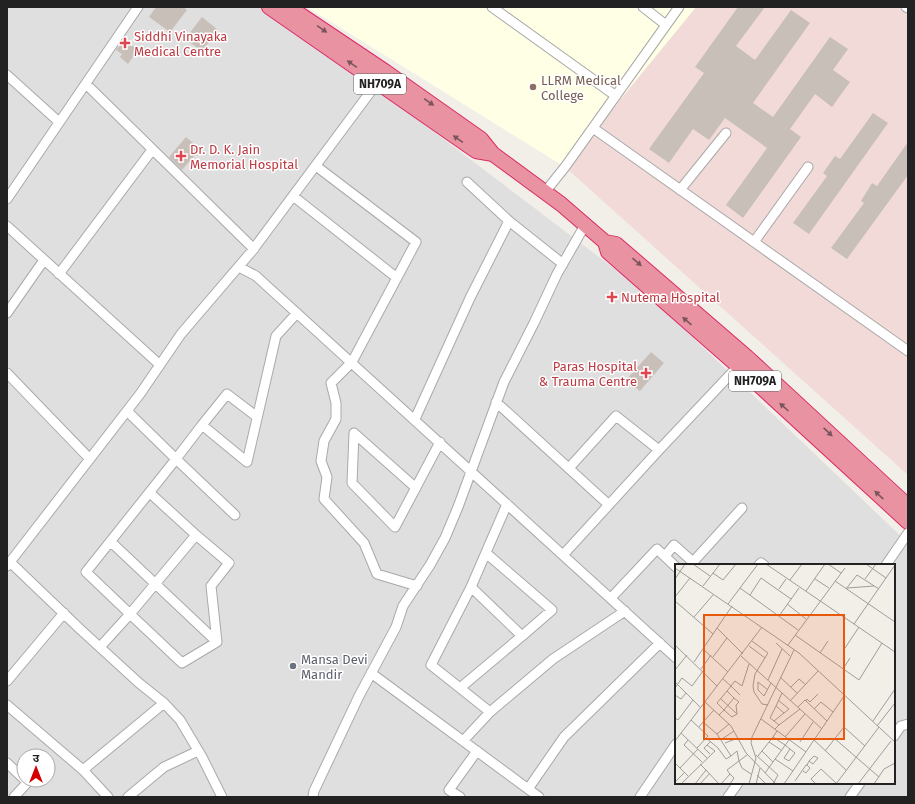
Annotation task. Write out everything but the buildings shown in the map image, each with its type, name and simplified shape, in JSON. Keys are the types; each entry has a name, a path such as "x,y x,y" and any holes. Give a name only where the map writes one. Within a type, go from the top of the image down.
{"highway":[{"name":"NH709A","path":"269,7 481,139 493,154 544,192 605,242 616,244 743,362 908,522"},
{"name":"NH709A","path":"289,7 382,77"},
{"name":"NH709A","path":"743,362 908,506"}],"street":[{"path":"7,199 138,7"},
{"path":"492,7 616,96"},
{"path":"643,7 666,25"},
{"path":"544,192 566,167 679,7"},
{"path":"7,75 59,122"},
{"path":"222,797 180,720 164,703 139,683 9,564 127,411 181,334 254,249 382,77"},
{"path":"86,84 254,249"},
{"path":"593,128 905,349 908,339"},
{"path":"680,190 726,134"},
{"path":"59,274 152,150"},
{"path":"316,166 416,242 352,362 331,383 336,403 336,419 324,441 321,461 327,477 324,499 364,543 378,574 416,586"},
{"path":"754,242 808,167"},
{"path":"467,182 509,221 563,264"},
{"path":"293,196 397,278"},
{"path":"415,420 470,298 509,221"},
{"path":"313,797 314,791 371,673 396,627 403,606 445,538 504,382 563,264 585,225"},
{"path":"7,226 160,365"},
{"path":"7,313 44,260"},
{"path":"239,267 256,276 675,657"},
{"path":"202,425 247,462 276,336 297,313"},
{"path":"563,555 659,450 743,362"},
{"path":"7,373 90,459"},
{"path":"217,642 182,663 86,572 227,394 257,417"},
{"path":"496,402 609,505"},
{"path":"127,411 235,515"},
{"path":"570,468 616,416 659,450"},
{"path":"416,488 354,433 352,483 395,527 416,488 440,442"},
{"path":"150,493 229,563 211,586 217,642"},
{"path":"490,712 431,665 471,587 507,504"},
{"path":"665,556 674,545 693,562 742,508"},
{"path":"887,564 908,533"},
{"path":"100,647 130,614 196,535"},
{"path":"111,542 217,642"},
{"path":"611,598 657,549 675,566"},
{"path":"460,688 552,610 486,553"},
{"path":"471,587 522,636"},
{"path":"463,741 490,712 553,659 625,611"},
{"path":"7,681 64,613"},
{"path":"528,789 564,737 660,643"},
{"path":"371,673 539,797"},
{"path":"83,770 164,703"},
{"path":"7,705 83,770 108,797"},
{"path":"895,735 901,726 908,724"},
{"path":"640,797 675,745"},
{"path":"128,797 164,766 198,751"},
{"path":"460,797 447,794 477,751"},
{"path":"7,763 16,771"},
{"path":"728,797 737,784"},
{"path":"850,797 859,784"}],"shaded area":[{"path":"7,7 267,7 283,17 645,292 908,543 908,797 7,797"},
{"name":"LLRM Medical College","path":"307,7 696,7 565,167"},
{"path":"696,7 898,7 908,14 908,475 565,167"}],"place":[{"name":"Siddhi Vinayaka Medical Centre","path":"125,43"},
{"name":"LLRM Medical College","path":"533,87"},
{"name":"Dr. D. K. Jain Memorial Hospital","path":"181,156"},
{"name":"Nutema Hospital","path":"612,297"},
{"name":"Paras Hospital & Trauma Centre","path":"646,373"},
{"name":"Mansa Devi Mandir","path":"293,666"}]}
